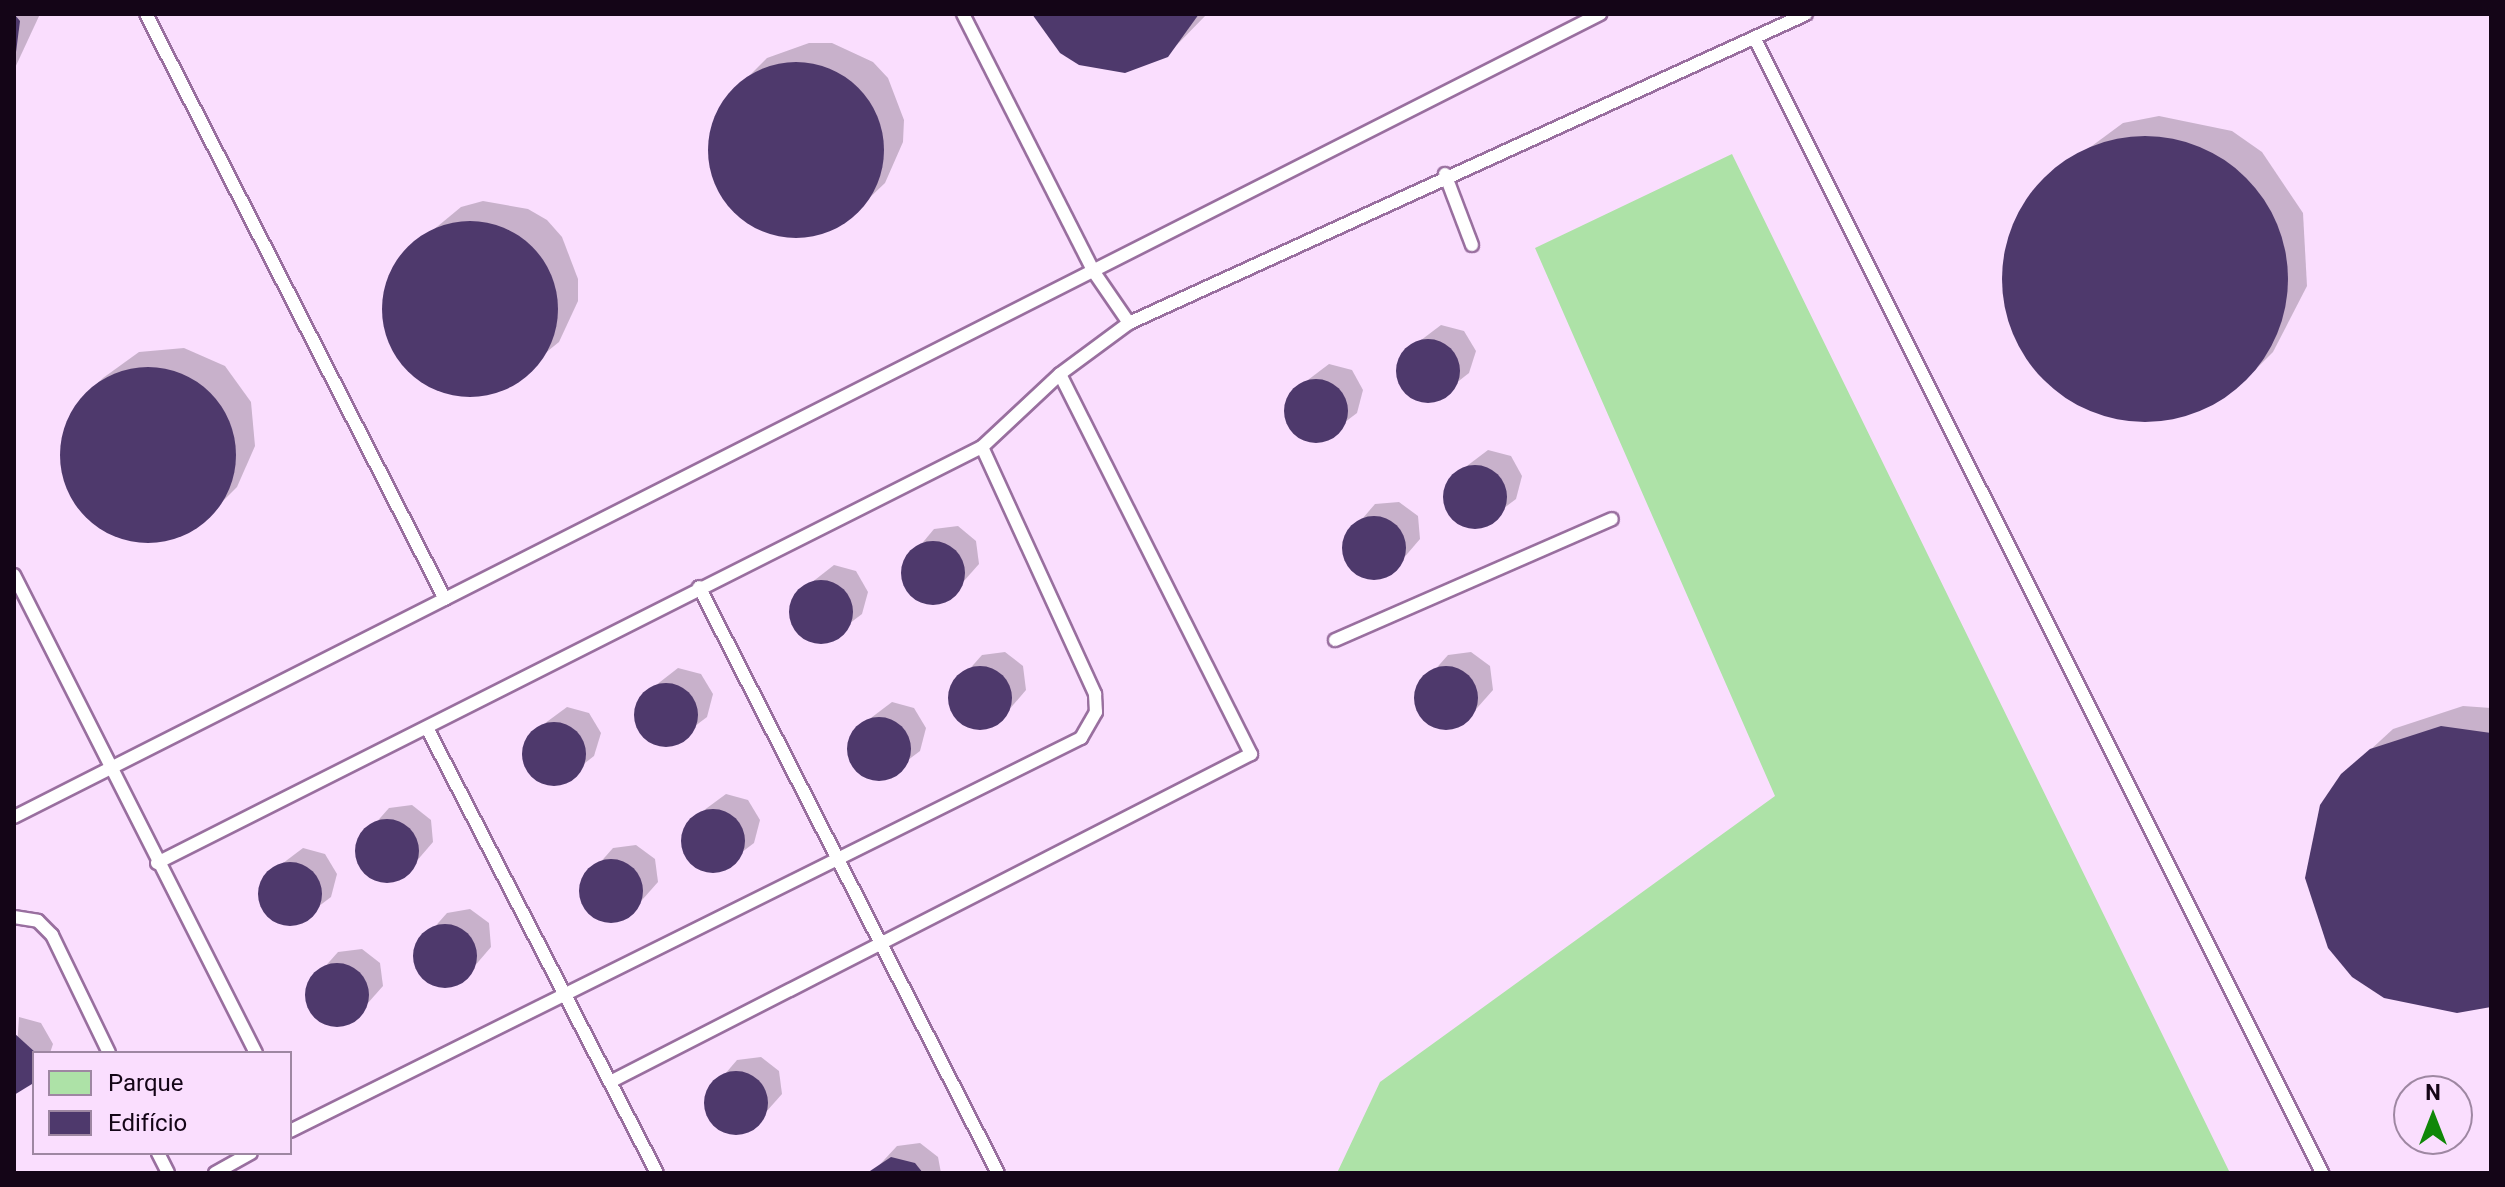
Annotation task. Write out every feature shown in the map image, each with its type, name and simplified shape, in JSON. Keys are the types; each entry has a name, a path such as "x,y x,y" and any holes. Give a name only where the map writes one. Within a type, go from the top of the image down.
{"lane":[{"path":"146,14 445,599"},
{"path":"963,14 1094,272 1129,323"},
{"path":"14,817 1600,14"},
{"path":"157,863 699,587 982,447 1060,374 1129,323 1445,174 1806,14"},
{"path":"1755,39 2322,1173"},
{"path":"1445,174 1472,245"},
{"path":"610,1082 879,941 1251,754 1060,374"},
{"path":"292,1126 836,859 1091,728 1095,694 982,447"},
{"path":"1335,640 1612,519"},
{"path":"14,575 157,863 255,1051"},
{"path":"699,587 844,879 998,1173"},
{"path":"427,728 657,1173"},
{"path":"14,917 38,921 52,935 108,1051"},
{"path":"159,1155 168,1173"},
{"path":"215,1173 247,1155"}],"green space":[{"path":"1732,154 2230,1173 1337,1173 1380,1082 1775,796 1535,248"}],"building":[{"path":"14,14 20,21 15,60 14,60"},
{"path":"1032,14 1199,14 1168,57 1125,73 1079,65 1060,53"},
{"path":"796,62 830,69 858,88 877,116 884,150 877,184 858,212 830,231 796,238 762,231 734,212 715,184 708,150 715,116 734,88 762,69"},
{"path":"2131,136 2159,136 2187,142 2213,153 2236,168 2256,188 2271,211 2282,237 2288,279 2282,321 2271,347 2256,370 2236,390 2213,405 2187,416 2159,422 2131,422 2103,416 2077,405 2054,390 2034,370 2019,347 2008,321 2002,293 2002,265 2008,237 2019,211 2034,188 2054,168 2077,153 2103,142"},
{"path":"470,221 504,228 532,247 551,275 558,309 551,343 532,371 504,390 470,397 436,390 408,371 389,343 382,309 389,275 408,247 436,228"},
{"path":"1422,339 1434,339 1451,348 1458,359 1458,383 1451,394 1434,403 1422,403 1410,398 1401,389 1396,377 1396,365 1401,353 1410,344"},
{"path":"148,367 182,374 210,393 229,421 236,455 229,489 210,517 182,536 148,543 114,536 86,517 67,489 60,455 67,421 86,393 114,374"},
{"path":"1310,379 1322,379 1339,388 1346,399 1346,423 1339,434 1322,443 1310,443 1298,438 1289,429 1284,417 1284,405 1289,393 1298,384"},
{"path":"1469,465 1481,465 1498,474 1505,485 1505,509 1498,520 1481,529 1469,529 1457,524 1448,515 1443,503 1443,491 1448,479 1457,470"},
{"path":"1368,516 1380,516 1397,525 1404,536 1404,560 1397,571 1380,580 1368,580 1356,575 1347,566 1342,554 1342,542 1347,530 1356,521"},
{"path":"927,541 939,541 956,550 963,561 963,585 956,596 939,605 927,605 915,600 906,591 901,579 901,567 906,555 915,546"},
{"path":"815,580 827,580 844,589 851,600 851,624 844,635 827,644 815,644 803,639 794,630 789,618 789,606 794,594 803,585"},
{"path":"974,666 986,666 1003,675 1010,686 1010,710 1003,721 986,730 974,730 962,725 953,716 948,704 948,692 953,680 962,671"},
{"path":"1440,666 1452,666 1469,675 1476,686 1476,710 1469,721 1452,730 1440,730 1428,725 1419,716 1414,704 1414,692 1419,680 1428,671"},
{"path":"660,683 672,683 689,692 696,703 696,727 689,738 672,747 660,747 648,742 639,733 634,721 634,709 639,697 648,688"},
{"path":"873,717 885,717 902,726 909,737 909,761 902,772 885,781 873,781 861,776 852,767 847,755 847,743 852,731 861,722"},
{"path":"548,722 560,722 577,731 584,742 584,766 577,777 560,786 548,786 536,781 527,772 522,760 522,748 527,736 536,727"},
{"path":"2441,726 2491,733 2491,1007 2457,1013 2384,998 2352,977 2328,948 2305,878 2320,805 2341,774 2370,749"},
{"path":"707,809 719,809 736,818 743,829 743,853 736,864 719,873 707,873 695,868 686,859 681,847 681,835 686,823 695,814"},
{"path":"381,819 393,819 410,828 417,839 417,863 410,874 393,883 381,883 369,878 360,869 355,857 355,845 360,833 369,824"},
{"path":"605,859 617,859 634,868 641,879 641,903 634,914 617,923 605,923 593,918 584,909 579,897 579,885 584,873 593,864"},
{"path":"284,862 296,862 313,871 320,882 320,906 313,917 296,926 284,926 272,921 263,912 258,900 258,888 263,876 272,867"},
{"path":"439,924 451,924 468,933 475,944 475,968 468,979 451,988 439,988 427,983 418,974 413,962 413,950 418,938 427,929"},
{"path":"331,963 343,963 360,972 367,983 367,1007 360,1018 343,1027 331,1027 319,1022 310,1013 305,1001 305,989 310,977 319,968"},
{"path":"14,1033 34,1051 32,1084 14,1095"},
{"path":"730,1071 742,1071 759,1080 766,1091 766,1115 759,1126 742,1135 730,1135 718,1130 709,1121 704,1109 704,1097 709,1085 718,1076"},
{"path":"891,1157 915,1163 923,1173 867,1173"}]}
